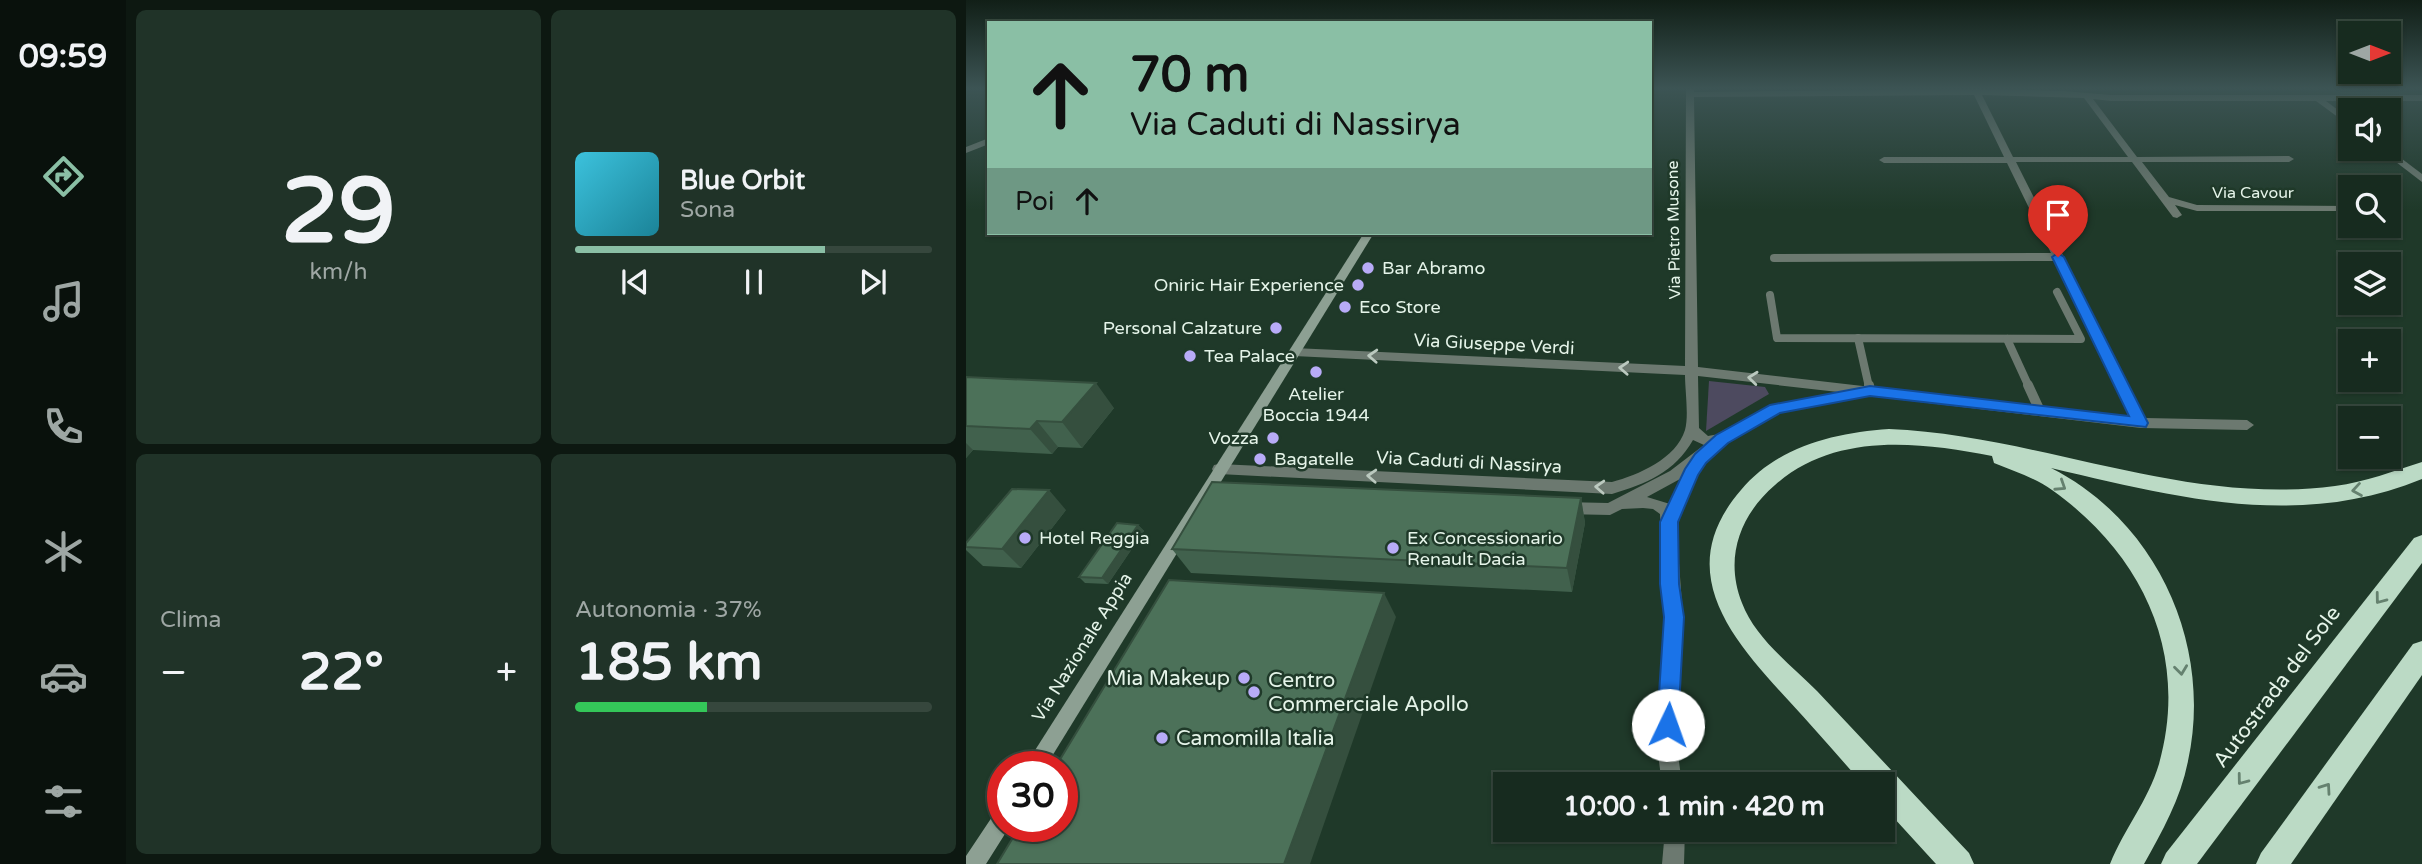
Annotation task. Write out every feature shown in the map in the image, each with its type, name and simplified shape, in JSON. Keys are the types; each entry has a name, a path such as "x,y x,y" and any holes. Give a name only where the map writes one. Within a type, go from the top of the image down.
{"highway":[{"path":"1956,862 1745,629 1730,606 1721,560 1734,515 1745,499 1779,468 1827,445 1874,436 1931,437 2032,454 2190,491 2246,497 2306,498 2365,490 2422,470"},
{"path":"1978,446 2059,483 2121,537 2146,572 2179,649 2184,689 2181,730 2170,781 2138,846 2126,864"},
{"name":"Autostrada del Sole","path":"2177,864 2422,545"},
{"path":"2272,864 2422,653"}],"main road":[{"name":"Via Nazionale Appia","path":"1044,751 1368,235"},
{"path":"974,864 988,842"}],"street":[{"name":"Via Pietro Musone","path":"1690,129 1692,429"},
{"path":"1995,129 2141,423"},
{"path":"2112,129 2177,215"},
{"path":"966,150 987,142"},
{"path":"1884,160 2289,159"},
{"path":"2399,161 2422,179"},
{"name":"Via Cavour","path":"2164,199 2182,207 2196,208 2338,208"},
{"name":"Via Giuseppe Verdi","path":"1294,352 1693,371"},
{"path":"1693,371 2141,423 2247,425"},
{"path":"1776,409 1783,396 1783,381"},
{"path":"1692,429 1698,437 1707,441 1722,439 1776,409 1870,391"},
{"name":"Via Caduti di Nassirya","path":"1640,493 1684,447 1692,429"},
{"name":"Via Caduti di Nassirya","path":"1219,469 1612,488 1640,493 1700,458 1722,439"},
{"name":"Via Caduti di Nassirya","path":"1669,522 1700,458"},
{"path":"1542,507 1610,509 1640,493 1662,505 1669,522 1670,584 1674,617 1667,747 1670,772"},
{"path":"1202,498 1229,498"},
{"path":"1673,864 1674,842"}],"lane":[{"path":"1774,258 2058,257"},
{"path":"1770,295 1777,338 2081,339 2057,292"},
{"path":"1858,338 1870,391"},
{"path":"2007,339 2040,411"}],"shaded area":[{"path":"1709,381 1765,387 1769,394 1706,431"}],"building":[{"path":"966,377 1096,383 1062,422 1037,421 1030,429 966,426"},
{"name":"Ex Concessionario Renault Dacia","path":"1212,482 1581,498 1567,568 1172,549"},
{"path":"1012,489 1049,490 1002,549 966,547 966,543"},
{"path":"1117,523 1138,525 1102,578 1079,577"},
{"name":"Centro Commerciale Apollo","path":"1169,580 1384,593 1284,864 997,864 1010,842 1078,842 1078,751 1065,751"}],"place":[{"name":"Bar Abramo","path":"1368,268"},
{"name":"Oniric Hair Experience","path":"1358,285"},
{"name":"Eco Store","path":"1345,307"},
{"name":"Personal Calzature","path":"1276,328"},
{"name":"Tea Palace","path":"1190,356"},
{"name":"Atelier Boccia 1944","path":"1316,372"},
{"name":"Vozza","path":"1273,438"},
{"name":"Bagatelle","path":"1260,459"},
{"name":"Hotel Reggia","path":"1025,538"},
{"name":"Ex Concessionario Renault Dacia","path":"1393,548"},
{"name":"Mia Makeup","path":"1244,678"},
{"name":"Centro Commerciale Apollo","path":"1254,692"},
{"name":"Camomilla Italia","path":"1162,738"}],"route":[{"path":"1668,725 1674,617 1670,584 1669,522 1700,458 1722,439 1776,409 1870,391 2141,423 2058,257"}]}
